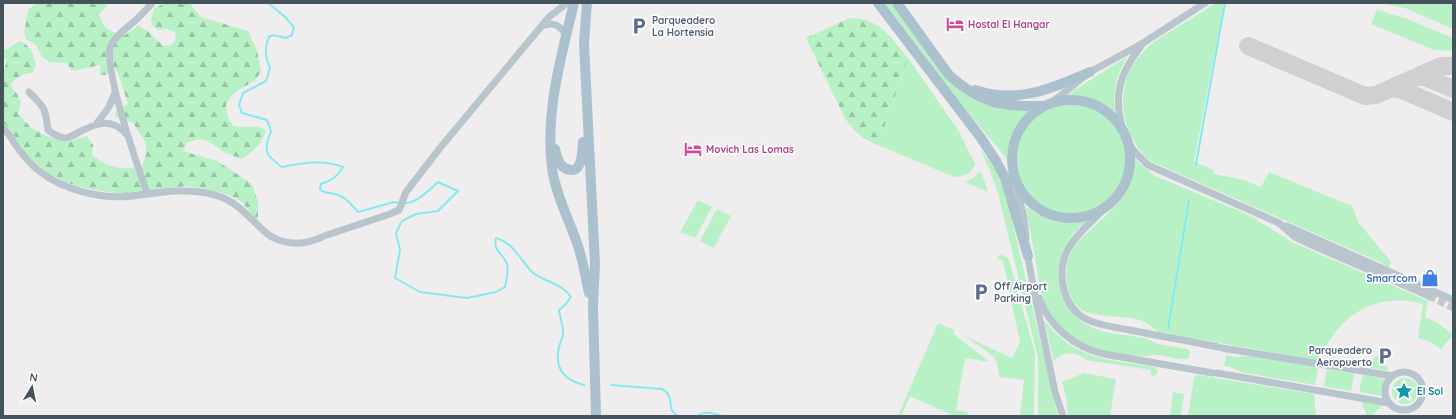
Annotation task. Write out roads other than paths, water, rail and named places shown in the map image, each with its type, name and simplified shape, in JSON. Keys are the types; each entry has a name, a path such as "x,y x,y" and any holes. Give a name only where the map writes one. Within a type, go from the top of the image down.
{"main road":[{"path":"574,3 556,80 551,115 552,168 581,257 593,306"},
{"path":"587,3 584,43 595,264 593,306 596,416"},
{"path":"878,3 982,138 996,161 1005,178 1028,256"},
{"path":"898,4 948,75 958,84 974,95 1011,107 1048,105 1072,100 1092,104 1110,114 1123,130 1128,142 1131,158 1130,166 1126,182 1118,197 1105,208 1097,213 1083,217 1069,219 1060,218 1042,211 1024,195 1001,156 982,138"},
{"path":"958,84 984,93 1001,96 1026,95 1047,89 1090,72"},
{"path":"1015,178 1011,156 1015,138 1026,120 1036,111 1048,105"},
{"path":"551,127 557,158 563,167 574,170 579,166 581,160 587,118"}],"street":[{"path":"147,193 115,92 110,61 111,45 141,16 152,3"},
{"path":"3,128 8,132 26,158 37,169 66,187 110,196 131,196 164,191 196,191 220,196 232,201 272,237 285,242 301,243 399,210 403,197 440,148 540,27 553,13 567,3"},
{"path":"1048,105 1090,72 1143,43 1206,3"},
{"path":"540,27 551,23 556,24 566,35"},
{"path":"1123,130 1118,106 1120,84 1131,58 1143,43"},
{"path":"29,92 44,106 48,130 54,135 65,138 97,124 110,124 121,129 131,142"},
{"path":"97,124 109,108 115,92"},
{"path":"1128,142 1135,152 1148,165 1453,300"},
{"path":"1015,178 1024,218 1028,256 1055,392 1063,416"},
{"path":"1105,208 1073,242 1064,259 1062,286 1074,309 1086,319 1101,324 1220,347 1393,376"},
{"path":"1279,223 1296,236 1314,246 1429,296"},
{"path":"1033,281 1041,304 1051,322 1071,340 1087,349 1104,354 1389,403 1399,410 1408,410 1418,405 1424,394 1421,381 1413,374 1400,373 1393,376 1387,383 1385,391 1389,403"}],"waterway":[{"path":"268,3 284,16 294,27 292,35 286,38 273,35 269,37 266,45 266,52 270,68 266,81 243,93 239,105 242,113 267,120 271,131 266,148 269,156 282,167 321,162 343,167 334,178 321,184 320,190 339,195 348,201 358,212 394,202 399,203"},
{"path":"1196,164 1225,3"},
{"path":"404,203 413,202 438,182 458,191 438,211 416,214 402,221 396,233 400,250 395,278 420,292 467,298 496,292 505,287 508,273 506,261 497,249 495,242 496,238 502,240 512,247 532,272 563,289 571,297 559,310 563,336 559,347 558,361 559,367 566,376 571,380 584,385"},
{"path":"1168,329 1189,200"},
{"path":"611,385 662,389 669,396 672,410 679,416"},
{"path":"697,416 706,413 722,416"}],"tunnel":[{"path":"1429,296 1453,308"}],"place":[{"name":"Hostal El Hangar","path":"955,24"},
{"name":"Parqueadero La Hortensia","path":"639,26"},
{"name":"Movich Las Lomas","path":"693,149"},
{"name":"Smartcom","path":"1430,278"},
{"name":"Off Airport Parking","path":"981,292"},
{"name":"Parqueadero Aeropuerto","path":"1385,356"},
{"name":"El Sol","path":"1404,391"}]}
